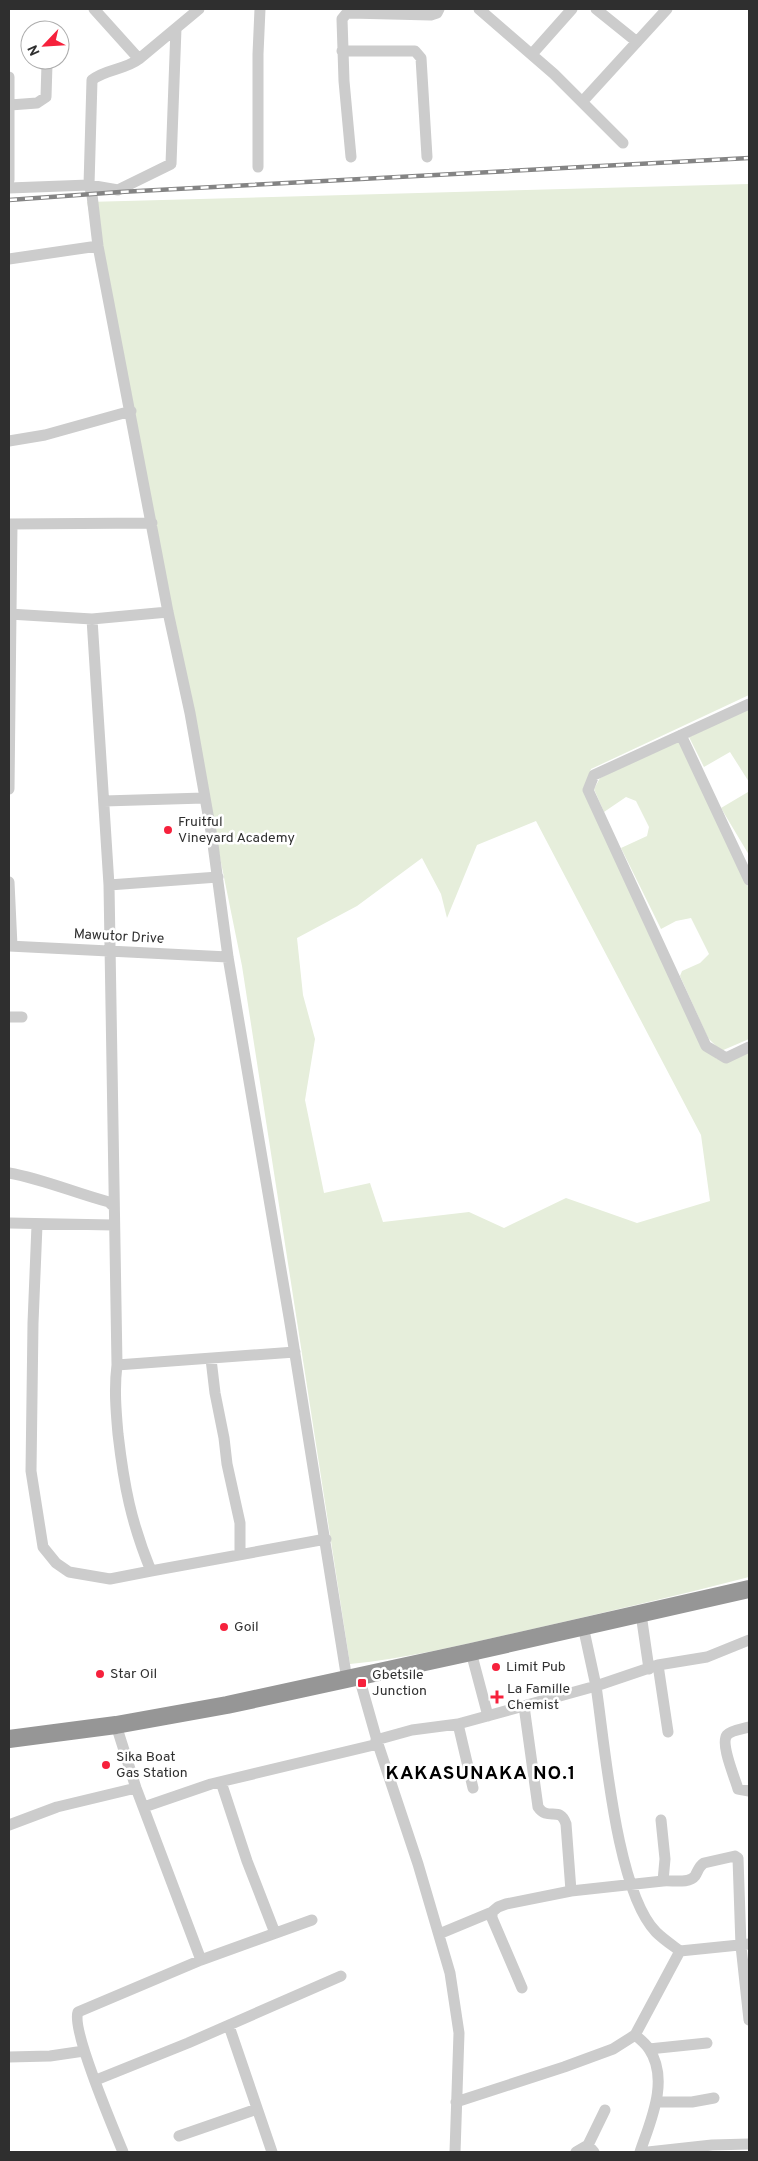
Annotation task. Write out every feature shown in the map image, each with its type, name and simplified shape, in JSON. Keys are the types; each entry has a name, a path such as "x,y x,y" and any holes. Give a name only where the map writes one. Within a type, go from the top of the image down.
{"highway":[{"path":"9,1739 116,1725 219,1706 471,1652 749,1589"}],"street":[{"path":"94,9 139,59"},
{"path":"199,9 129,66 92,80 89,185 92,195 98,246 168,612 190,713 218,877 228,957 326,1539 353,1678 377,1742 418,1864 450,1973 459,2033 455,2152"},
{"path":"258,167 260,9"},
{"path":"351,157 342,51 342,19 346,14 350,13 431,15 437,13 439,9"},
{"path":"479,9 532,54 623,143"},
{"path":"532,54 572,9"},
{"path":"596,9 637,42"},
{"path":"582,102 667,9"},
{"path":"9,188 89,185 118,190 171,164 176,28"},
{"path":"342,51 416,51 419,53 421,58 427,157"},
{"path":"10,105 36,104 46,98 47,70"},
{"path":"9,77 9,180"},
{"path":"9,259 98,246"},
{"path":"9,441 45,435 131,411"},
{"path":"9,789 10,524 152,523"},
{"path":"10,614 92,619 168,612"},
{"path":"92,619 109,885 112,1205 117,1365 115,1382 116,1408 122,1473 136,1534 151,1571"},
{"path":"749,704 594,775 588,790 706,1046 726,1058 749,1047"},
{"path":"681,735 749,880"},
{"path":"104,801 204,798"},
{"path":"109,885 218,877"},
{"path":"9,882 10,946"},
{"name":"Mawutor Drive","path":"10,946 228,957"},
{"path":"9,1016 22,1017"},
{"path":"9,1173 31,1177 78,1194 109,1202 112,1205"},
{"path":"9,1223 113,1225"},
{"path":"37,1225 33,1314 31,1472 43,1547 56,1563 69,1572 110,1579 326,1539"},
{"path":"117,1365 295,1352"},
{"path":"211,1359 227,1464 240,1523 240,1554"},
{"path":"641,1614 668,1732"},
{"path":"583,1626 596,1686 629,1884 646,1918 656,1932 680,1951 745,1945"},
{"path":"144,1807 221,1782 377,1742 412,1730 458,1724 596,1686 654,1667 707,1657 749,1640"},
{"path":"471,1652 488,1716"},
{"path":"524,1706 538,1807 548,1815 559,1814 563,1816 566,1824 571,1891"},
{"path":"458,1724 473,1788"},
{"path":"116,1725 136,1788 202,1960"},
{"path":"749,1727 730,1732 726,1736 724,1744 738,1789 749,1791"},
{"path":"221,1782 247,1861 276,1933"},
{"path":"9,1825 57,1807 136,1788"},
{"path":"662,1820 663,1880"},
{"path":"439,1934 492,1912 506,1904 571,1891 663,1880 689,1880 694,1878 700,1866 704,1863 734,1856 738,1858 749,2020"},
{"path":"492,1912 492,1918 498,1934 522,1988"},
{"path":"123,2152 84,2051 76,2022 78,2012 202,1960 312,1920"},
{"path":"456,2102 605,2052 635,2035 680,1951"},
{"path":"96,2080 229,2026 341,1976"},
{"path":"229,2026 272,2152"},
{"path":"635,2035 649,2049 658,2077 656,2102 640,2152"},
{"path":"649,2049 706,2042"},
{"path":"9,2057 50,2056 84,2051"},
{"path":"656,2102 692,2102 714,2098"},
{"path":"179,2136 257,2109"},
{"path":"576,2152 591,2149 605,2110"},
{"path":"648,2152 712,2145 749,2144"}],"green space":[{"path":"749,184 749,695 591,769 584,792 702,1045 717,1059 732,1060 749,1051 749,1577 462,1645 395,1658 350,1664 242,966 87,202","holes":["536,821 701,1135 710,1201 637,1223 566,1198 504,1228 469,1212 383,1222 370,1183 324,1193 305,1100 315,1039 303,995 297,938 357,906 422,858 441,894 447,918 477,845"]},
{"path":"749,709 749,782 730,752 704,767 689,737"},
{"path":"677,739 682,743 749,889 749,1039 721,1051 708,1038 680,976 682,971 700,963 709,954 691,918 676,921 661,929 621,848 647,836 649,827 636,801 626,797 604,812 594,789 600,778"},
{"path":"749,782 749,855 721,808 748,792"}],"railway":[{"path":"9,200 120,192 749,158"}],"place":[{"name":"Fruitful Vineyard Academy","path":"168,830"},
{"name":"Goil","path":"224,1627"},
{"name":"Limit Pub","path":"496,1667"},
{"name":"Star Oil","path":"100,1674"},
{"name":"Gbetsile Junction","path":"362,1683"},
{"name":"La Famille Chemist","path":"497,1697"},
{"name":"Sika Boat Gas Station","path":"106,1765"}],"district":[{"name":"KAKASUNAKA NO.1","path":"481,1774"}]}
